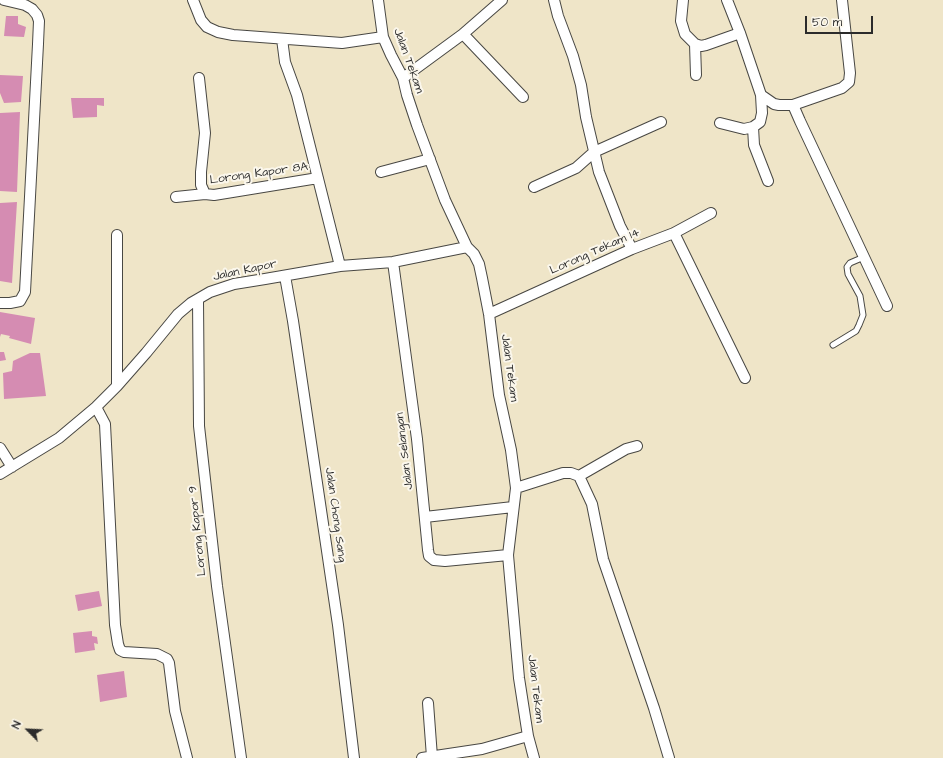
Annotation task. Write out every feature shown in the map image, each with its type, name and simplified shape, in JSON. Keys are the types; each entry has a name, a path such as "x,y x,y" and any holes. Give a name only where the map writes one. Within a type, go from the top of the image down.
{"street":[{"path":"0,303 20,301 25,292 39,21 37,15 32,9 25,5 4,0"},
{"path":"193,0 201,20 212,30 233,35 342,43 384,37"},
{"name":"Jalan Tekam","path":"378,0 384,37 390,55 403,78 417,125 445,200 467,247 474,254 478,264 489,314 499,395 511,450 516,488 508,554 519,678 528,736 534,758"},
{"path":"403,78 463,34 502,0"},
{"path":"554,0 579,78 598,172 620,226 632,249"},
{"path":"683,0 681,21 683,29 688,38 695,44 701,46 706,45 740,33"},
{"path":"720,123 744,129 753,127 760,122 762,113 761,95 727,0"},
{"path":"761,95 774,104 793,105 842,88 849,82 850,73 842,0"},
{"path":"463,34 523,96"},
{"path":"282,39 285,62 297,95 340,266"},
{"path":"695,44 696,75"},
{"name":"Lorong Kapor 8A","path":"199,78 205,133 201,185 205,194"},
{"path":"793,105 887,306"},
{"path":"534,187 576,168 594,152 661,122"},
{"path":"753,127 754,145 768,181"},
{"path":"381,172 430,159"},
{"name":"Lorong Kapor 8A","path":"176,197 205,194 214,195 318,178"},
{"name":"Lorong Tekam 14","path":"489,314 632,249 674,233 711,213"},
{"path":"674,233 745,378"},
{"path":"117,235 117,386"},
{"name":"Jalan Kapor","path":"0,474 59,438 96,407 117,386 178,314 210,292 234,284 340,266 393,262 467,247"},
{"name":"Jalan Selangan","path":"393,262 417,439 428,550 431,559 445,561 508,554"},
{"name":"Jalan Chong Sang","path":"285,276 338,625 354,758"},
{"name":"Lorong Kapor 9","path":"198,299 199,426 218,586 241,758"},
{"path":"96,407 106,424 115,625 118,644 120,650 124,652 158,654 167,659 169,663 175,711 188,758"},
{"path":"516,488 563,473 579,476 626,449 637,446"},
{"path":"0,448 12,467"},
{"path":"579,476 592,504 603,559 654,708 669,758"},
{"path":"425,517 513,507"},
{"path":"428,703 433,757 482,749 528,736"}],"lane":[{"path":"833,345 856,331 859,325 862,315 860,296 848,274 847,267 850,263 864,257"}],"building":[{"path":"6,16 18,16 18,24 26,27 24,37 4,36"},
{"path":"0,75 23,76 21,102 4,103 0,93"},
{"path":"71,98 104,98 104,106 97,105 97,117 73,118"},
{"path":"20,112 17,192 0,191 0,113"},
{"path":"17,202 12,283 0,281 0,203"},
{"path":"0,312 35,318 31,344 9,338 10,336 1,334 0,337"},
{"path":"0,352 4,352 6,360 0,361"},
{"path":"30,353 40,353 46,396 4,399 3,373 12,371 13,361"},
{"path":"99,591 102,606 78,611 75,595"},
{"path":"92,631 92,636 97,637 98,644 94,643 95,650 75,653 73,633"},
{"path":"124,671 127,697 100,702 97,675"}]}
